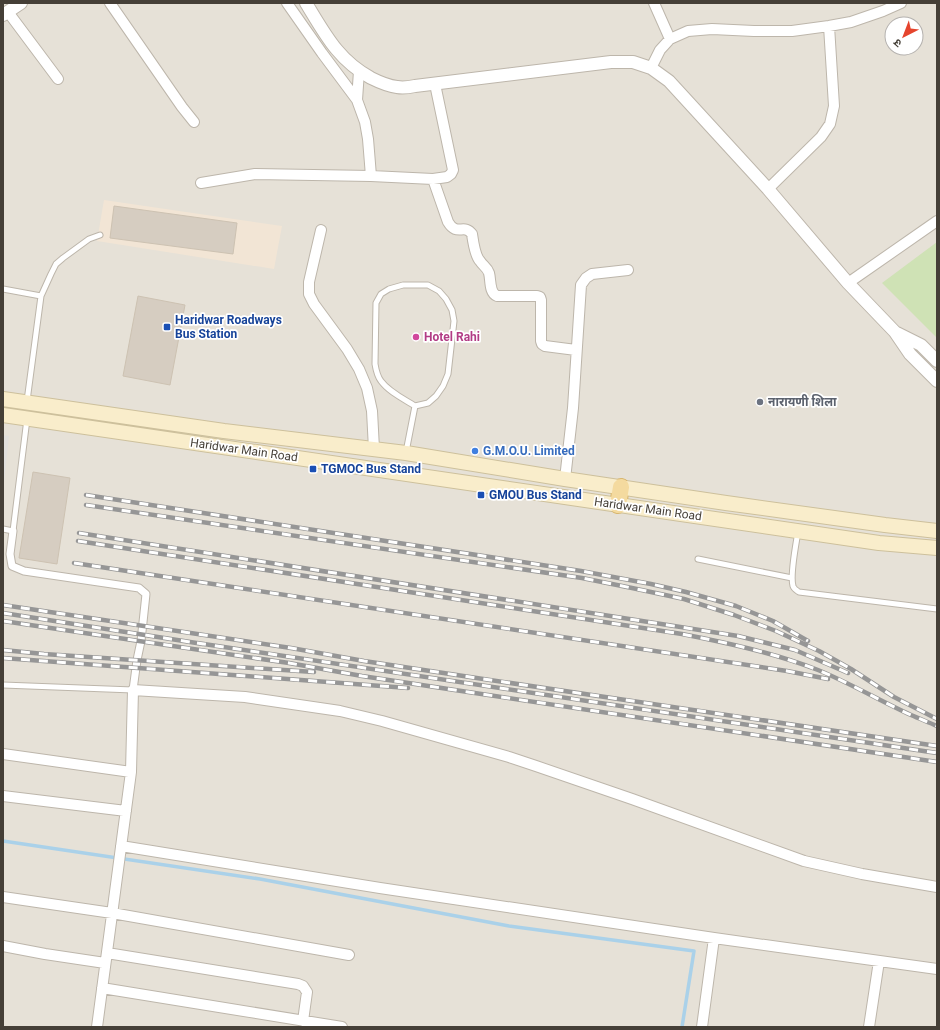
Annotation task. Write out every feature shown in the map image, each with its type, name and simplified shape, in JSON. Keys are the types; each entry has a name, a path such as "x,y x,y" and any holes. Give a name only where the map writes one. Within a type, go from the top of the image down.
{"main road":[{"name":"Haridwar Main Road","path":"3,399 224,431 406,453 565,479 885,525 937,531"},
{"path":"82,426 84,411"},
{"name":"Haridwar Main Road","path":"3,415 879,543 937,548"},
{"path":"618,505 621,487"}],"street":[{"path":"21,3 6,14 58,79"},
{"path":"110,3 194,122"},
{"path":"288,3 322,53 357,100 365,122 371,176"},
{"path":"306,3 329,41 345,59 359,71 378,81 397,87 435,84 610,62 633,62 651,68 669,81 768,189 848,283 895,332 910,354 937,381"},
{"path":"654,3 670,39"},
{"path":"651,68 660,50 670,39 688,31 712,29 792,31 851,22 901,3"},
{"path":"768,189 821,136 830,124 834,106 829,26"},
{"path":"357,100 359,71"},
{"path":"201,183 255,174 371,176 433,179 447,178 453,170 435,84"},
{"path":"433,179 451,228 456,230 465,229 472,234 477,257 489,273 492,292 494,295 540,297 542,344 545,346 576,350"},
{"path":"848,283 937,222"},
{"path":"321,230 309,282 309,294 314,304 347,349 359,369 367,388 372,411 374,449"},
{"path":"565,479 573,408 581,285 586,278 592,274 628,270"},
{"path":"895,332 921,345 937,361"},
{"path":"13,531 10,554 12,566 24,571 138,588 146,594 141,641 133,690 131,772 97,1027"},
{"path":"133,690 245,697 340,711 382,720 516,760 632,799 804,861 862,874 937,887"},
{"path":"3,754 131,772"},
{"path":"3,796 126,811"},
{"path":"120,850 372,886 714,938 937,969"},
{"path":"3,897 112,913 349,955"},
{"path":"702,1027 714,938"},
{"path":"3,946 105,963"},
{"path":"107,953 298,984 303,986 307,992 303,1021"},
{"path":"869,1027 879,960"},
{"path":"102,988 342,1027"}],"lane":[{"path":"27,402 42,296 51,274 56,264 63,258 89,239 100,235"},
{"path":"403,285 428,285 439,291 446,299 452,310 454,322 448,374 443,386 436,396 428,402 415,406 390,390 382,382 377,373 375,364 376,303 381,294 389,289 403,285"},
{"path":"3,289 42,296"},
{"path":"406,453 415,406"},
{"path":"3,529 13,531 27,418"},
{"path":"798,531 792,578 795,590 799,592 937,609"},
{"path":"698,559 792,578"},
{"path":"3,685 133,690"}],"shaded area":[{"path":"3,3 937,3 937,1027 3,1027"},
{"path":"104,200 282,226 274,269 97,241"},
{"path":"3,435 9,436 3,493"}],"green space":[{"path":"937,242 937,338 882,283"}],"building":[{"path":"114,206 237,223 233,254 110,238"},
{"path":"138,296 185,305 170,385 123,376"},
{"path":"33,472 70,478 57,564 19,558"}],"waterway":[{"path":"3,841 260,879 509,926 694,951 682,1027"}],"railway":[{"path":"86,495 581,571 651,584 736,606 773,621 808,641"},
{"path":"86,505 582,578 684,599 734,615 776,631 819,651 851,669 894,697 937,719"},
{"path":"79,533 738,636 795,650 848,673"},
{"path":"78,541 682,634 716,641 751,649 818,670 899,710 937,726"},
{"path":"74,563 787,671 828,679"},
{"path":"3,605 291,648 364,661 937,746"},
{"path":"3,613 203,644"},
{"path":"3,621 937,762"},
{"path":"197,643 937,753"},
{"path":"3,650 314,672"},
{"path":"3,658 408,688"}],"place":[{"name":"Haridwar Roadways Bus Station","path":"167,327"},
{"name":"Hotel Rahi","path":"416,337"},
{"name":"नारायणी शिला","path":"760,402"},
{"name":"G.M.O.U. Limited","path":"475,451"},
{"name":"TGMOC Bus Stand","path":"313,469"},
{"name":"GMOU Bus Stand","path":"481,495"}]}
